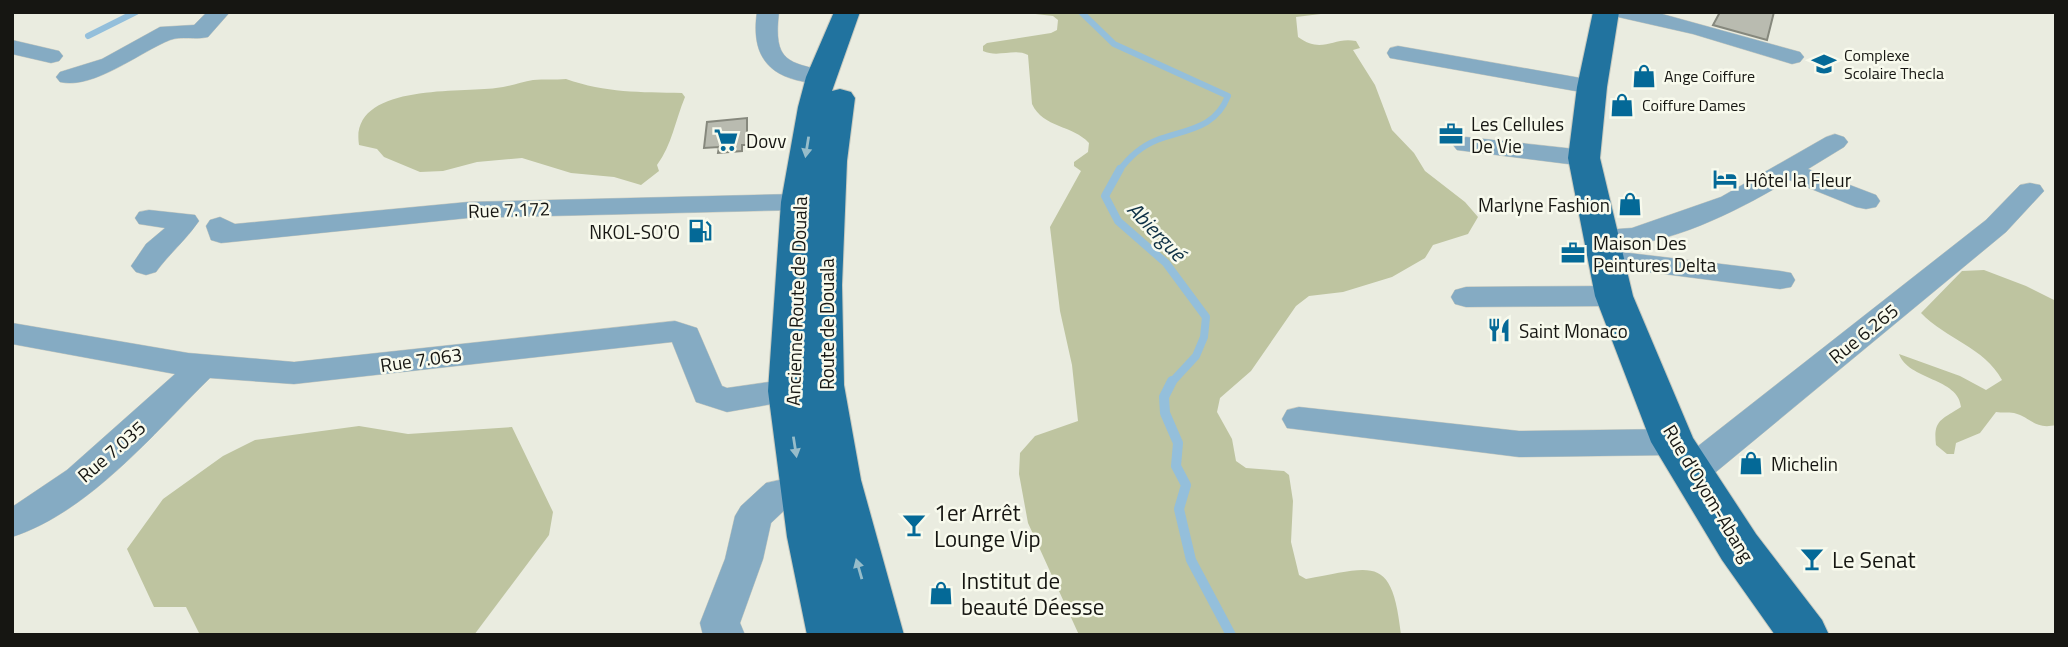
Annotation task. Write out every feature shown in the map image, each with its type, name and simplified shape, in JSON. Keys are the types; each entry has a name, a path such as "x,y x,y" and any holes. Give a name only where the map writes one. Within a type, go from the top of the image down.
{"main road":[{"name":"Ancienne Route de Douala","path":"831,635 802,489 789,391 798,202 847,12"},
{"name":"Route de Douala","path":"865,12 843,79 824,97 822,345 824,387 848,530 878,635"},
{"name":"Rue d'Oyom-Abang","path":"1606,12 1592,87 1584,158 1614,296 1683,457 1739,547 1804,635"}],"street":[{"path":"68,77 110,64 168,32 201,32 219,12"},
{"path":"768,12 764,31 767,46 775,60 824,97"},
{"path":"1626,12 1699,29 1792,57"},
{"path":"12,47 51,56"},
{"path":"1398,53 1592,87"},
{"path":"1602,248 1731,203 1835,142"},
{"path":"1466,145 1584,158"},
{"path":"1788,170 1866,201"},
{"name":"Rue 6.265","path":"1683,457 1996,226 2030,191"},
{"name":"Rue 7.172","path":"149,218 185,220 200,228 225,222 468,210 798,202"},
{"path":"146,267 156,250 169,241 185,220"},
{"path":"1602,248 1780,280"},
{"path":"1466,297 1614,296"},
{"name":"Rue 7.063","path":"12,333 240,373 294,373 675,331 686,335 708,394 727,400 789,391"},
{"name":"Rue 7.035","path":"12,522 39,512 117,447 201,367"},
{"path":"1299,419 1519,444 1683,457"},
{"path":"724,635 720,623 744,559 754,516 779,493 802,489"}],"green space":[{"path":"1018,12 1337,12 1296,17 1298,37 1314,45 1356,41 1360,48 1353,50 1375,85 1392,130 1414,153 1425,171 1465,202 1478,217 1468,234 1433,245 1425,258 1392,277 1343,292 1309,296 1296,306 1251,371 1220,398 1217,412 1232,439 1236,461 1246,468 1284,471 1289,475 1293,501 1291,542 1299,575 1306,579 1348,571 1376,572 1392,590 1401,635 1079,635 1028,523 1019,474 1020,453 1035,436 1078,421 1072,365 1060,311 1050,227 1081,171 1074,166 1074,162 1088,152 1089,143 1037,112 1032,104 1028,55 983,51 983,46 987,43 1057,30 1058,20 1053,16"},
{"path":"566,79 609,89 682,93 685,97 670,141 657,165 659,171 641,185 614,177 571,173 522,158 477,162 443,171 420,172 384,157 377,149 359,145 360,125 371,111 388,101 434,92 501,87 533,80"},
{"path":"1984,270 2056,301 2056,425 2043,426 2014,413 1996,412 1980,433 1956,443 1954,454 1947,454 1936,445 1936,430 1944,418 1961,407 1958,397 1943,384 1912,369 1904,363 1899,354 1960,376 1986,390 2002,380 1985,359 1921,313 1962,271"},
{"path":"359,426 408,434 512,427 553,512 549,535 474,635 200,635 186,607 154,607 127,549 163,499 223,456 255,440"}],"building":[{"path":"1720,12 1774,12 1767,40 1713,25"},
{"name":"Dovv","path":"747,118 747,145 742,145 742,151 718,153 719,147 704,148 707,122"}],"waterway":[{"path":"88,36 136,12"},
{"name":"Abiergué","path":"1081,12 1114,44 1228,96 1208,122 1146,145 1119,171"},
{"name":"Abiergué","path":"1120,169 1105,196 1118,221 1166,263 1206,317 1204,337 1196,356 1171,383"},
{"name":"Abiergué","path":"1171,383 1164,397 1165,413 1178,443 1176,466 1186,485 1179,509 1191,560 1231,635"}],"place":[{"name":"Complexe Scolaire Thecla","path":"1824,64"},
{"name":"Ange Coiffure","path":"1644,76"},
{"name":"Coiffure Dames","path":"1622,105"},
{"name":"Les Cellules De Vie","path":"1451,134"},
{"name":"Dovv","path":"726,140"},
{"name":"Hôtel la Fleur","path":"1725,179"},
{"name":"Marlyne Fashion","path":"1630,204"},
{"name":"NKOL-SO'O","path":"700,231"},
{"name":"Maison Des Peintures Delta","path":"1573,253"},
{"name":"Saint Monaco","path":"1499,330"},
{"name":"Michelin","path":"1751,463"},
{"name":"1er Arrêt Lounge Vip","path":"914,525"},
{"name":"Le Senat","path":"1812,559"},
{"name":"Institut de beauté Déesse","path":"941,593"}]}
